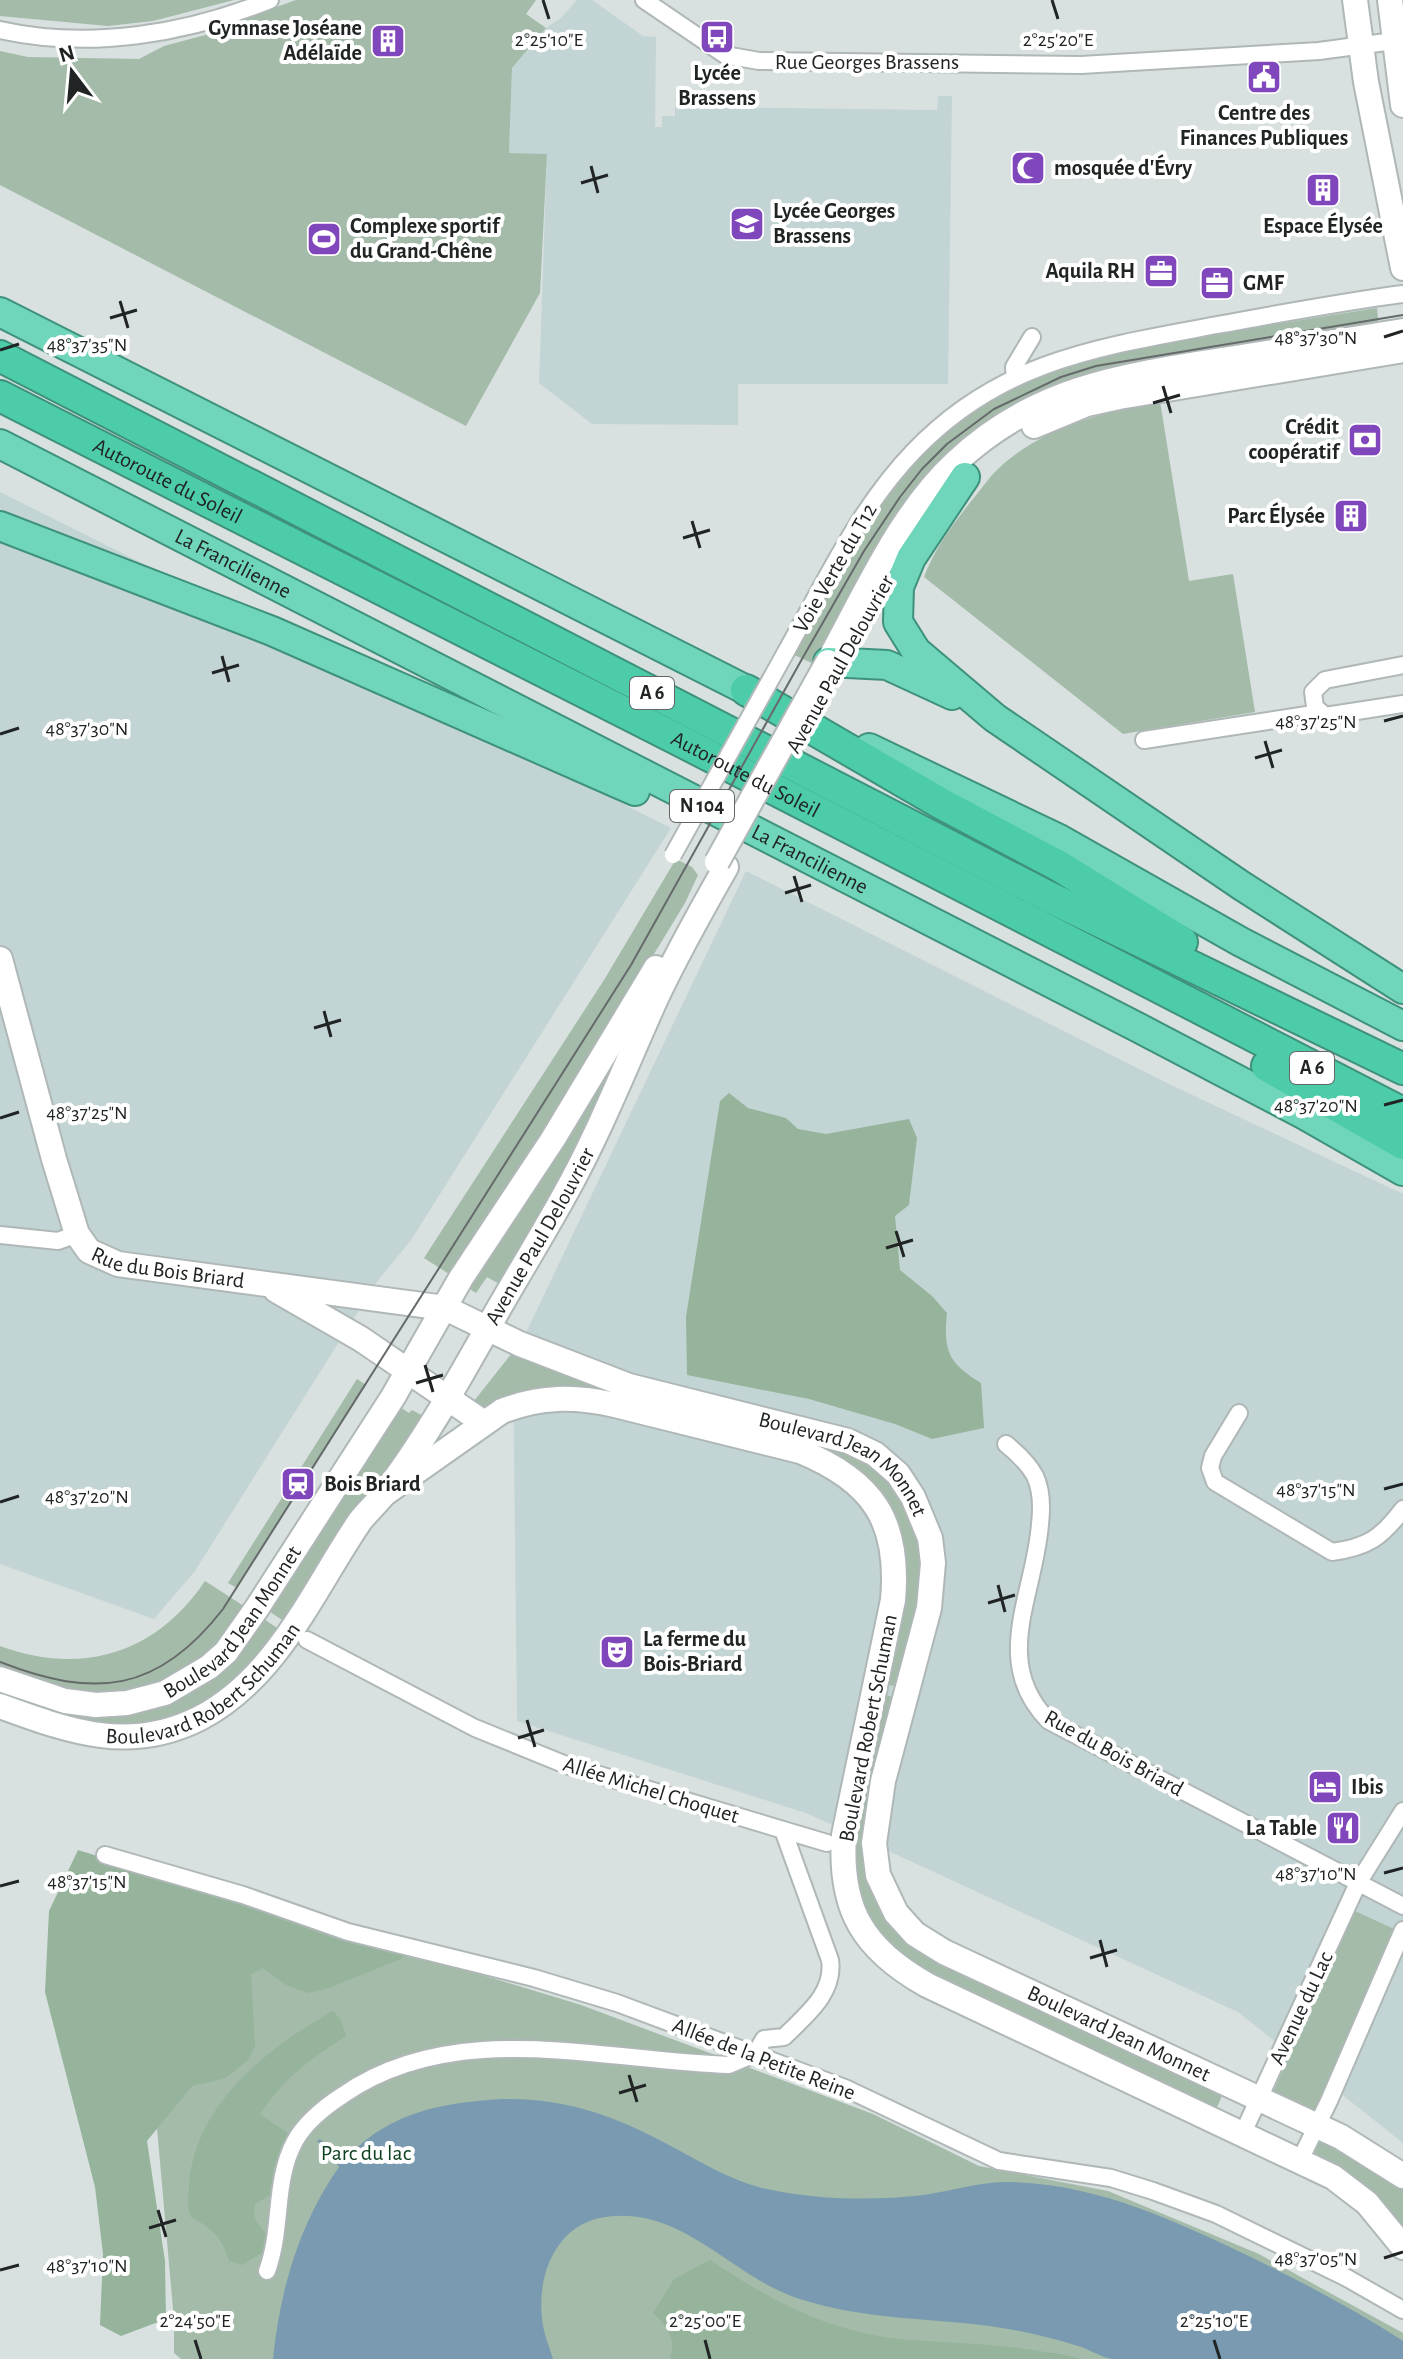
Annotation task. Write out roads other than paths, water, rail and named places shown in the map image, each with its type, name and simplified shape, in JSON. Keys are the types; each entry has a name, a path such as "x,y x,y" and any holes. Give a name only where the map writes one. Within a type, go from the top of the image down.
{"highway":[{"path":"0,312 746,690 1059,839 1254,949 1403,1026"},
{"name":"Autoroute du Soleil","path":"0,356 1035,889 1403,1069"},
{"name":"Autoroute du Soleil","path":"0,396 671,736 1403,1113"},
{"name":"La Francilienne","path":"0,444 1305,1115 1403,1171"},
{"path":"965,477 911,558 899,587 898,622 916,651 995,718 1231,879 1403,989"},
{"path":"0,526 272,631 971,942"},
{"path":"0,542 128,573"},
{"path":"835,666 887,665 995,718"},
{"path":"746,690 942,804 1059,866 1309,1022"},
{"path":"1222,1022 1234,1047 1403,1144"}],"main road":[{"path":"1355,0 1403,268"},
{"path":"1390,0 1399,40 1403,105"},
{"name":"Avenue Paul Delouvrier","path":"835,666 891,549 922,500 954,464 983,439 1015,418 1056,397 1112,379 1403,331"},
{"name":"Avenue Paul Delouvrier","path":"445,1308 486,1237 501,1220 553,1139 721,864 909,539 935,505 992,451 1031,427 1087,404 1403,350"},
{"name":"Avenue Paul Delouvrier","path":"446,1398 565,1195 721,864"},
{"path":"0,959 77,1234"},
{"name":"Rue du Bois Briard","path":"77,1234 89,1251 118,1264 445,1308"},
{"name":"Rue du Bois Briard","path":"267,1285 361,1339 446,1398"},
{"name":"Boulevard Jean Monnet","path":"0,1679 65,1701 96,1705 127,1703 165,1693 209,1667 226,1652 257,1608 409,1371 445,1308 486,1330 629,1386 848,1441 875,1454 898,1474 925,1522 933,1563 929,1608 883,1781 874,1843 878,1875 896,1913 915,1934 954,1956 1341,2137 1403,2176"},
{"name":"Boulevard Robert Schuman","path":"384,1494 502,1411 552,1397 584,1398 800,1451 828,1463 854,1480 881,1515 895,1566 893,1600 844,1835 846,1894 863,1933 873,1947 927,1985 1300,2160 1353,2190 1403,2247"},
{"path":"446,1398 484,1423"},
{"name":"Boulevard Robert Schuman","path":"0,1706 83,1734 114,1738 176,1728 218,1707 244,1687 291,1630 362,1519 384,1494 446,1398"}],"street":[{"path":"0,30 43,37 95,39 137,36 182,28 270,0"},
{"name":"Rue Georges Brassens","path":"644,0 725,55 759,61 1081,65 1361,47 1399,40"},
{"name":"Voie Verte du T12","path":"673,855 867,507 914,451 948,420 985,393 1015,378 1063,357 1095,348 1403,294"},
{"path":"1015,378 1014,367 1032,337"},
{"path":"1320,713 1315,707 1313,692 1320,682 1403,665"},
{"path":"1144,740 1320,713 1332,716 1403,704"},
{"path":"0,1235 58,1241 77,1234"},
{"path":"1239,1413 1213,1456 1210,1468 1215,1482 1332,1552 1353,1549 1374,1541 1403,1509"},
{"name":"Rue du Bois Briard","path":"1006,1444 1035,1476 1042,1501 1040,1533 1017,1646 1024,1688 1033,1705 1049,1721 1358,1883"},
{"name":"Allée Michel Choquet","path":"307,1640 475,1728 540,1755 827,1843"},
{"name":"Avenue du Lac","path":"1243,2133 1358,1883 1403,1811"},
{"path":"267,2271 275,2250 284,2162 297,2137 332,2101 374,2075 430,2057 499,2048 729,2065 755,2054 764,2039 784,2037 826,1991 833,1976 783,1830"},
{"name":"Allée de la Petite Reine","path":"105,1855 243,1895 348,1932 534,1978 617,2003 845,2088 999,2161 1111,2178 1216,2214 1347,2278 1403,2310"},
{"path":"1358,1883 1403,1906"},
{"path":"1300,2160 1403,1930"}],"water":[{"path":"525,2099 588,2110 648,2134 726,2175 782,2192 822,2197 884,2198 924,2195 1002,2182 1035,2183 1101,2196 1195,2231 1330,2298 1403,2341 1403,2359 1112,2359 1078,2346 1012,2330 849,2311 777,2290 681,2231 656,2221 629,2216 600,2218 584,2223 571,2232 552,2256 541,2302 544,2328 553,2359 273,2359 286,2283 294,2258 313,2211 339,2167 317,2141 320,2139 334,2154 342,2156 344,2153 348,2156 400,2119 438,2107"}],"tram line":[{"path":"0,1662 66,1681 95,1684 123,1681 149,1672 174,1658 199,1637 223,1609 631,965 864,551 900,497 947,444 994,409 1061,377 1096,366 1403,315"}],"place":[{"name":"Lycée Brassens","path":"717,37"},
{"name":"Gymnase Joséane Adélaïde","path":"388,41"},
{"name":"Centre des Finances Publiques","path":"1264,77"},
{"name":"mosquée d'Évry","path":"1028,168"},
{"name":"Espace Élysée","path":"1323,190"},
{"name":"Lycée Georges Brassens","path":"747,224"},
{"name":"Complexe sportif du Grand-Chêne","path":"324,239"},
{"name":"Aquila RH","path":"1161,271"},
{"name":"GMF","path":"1217,283"},
{"name":"Crédit coopératif","path":"1365,440"},
{"name":"Parc Élysée","path":"1351,516"},
{"name":"Bois Briard","path":"298,1484"},
{"name":"La ferme du Bois-Briard","path":"617,1652"},
{"name":"Ibis","path":"1325,1787"},
{"name":"La Table","path":"1343,1828"}],"park label":[{"name":"Parc du lac","path":"366,2153"}]}
